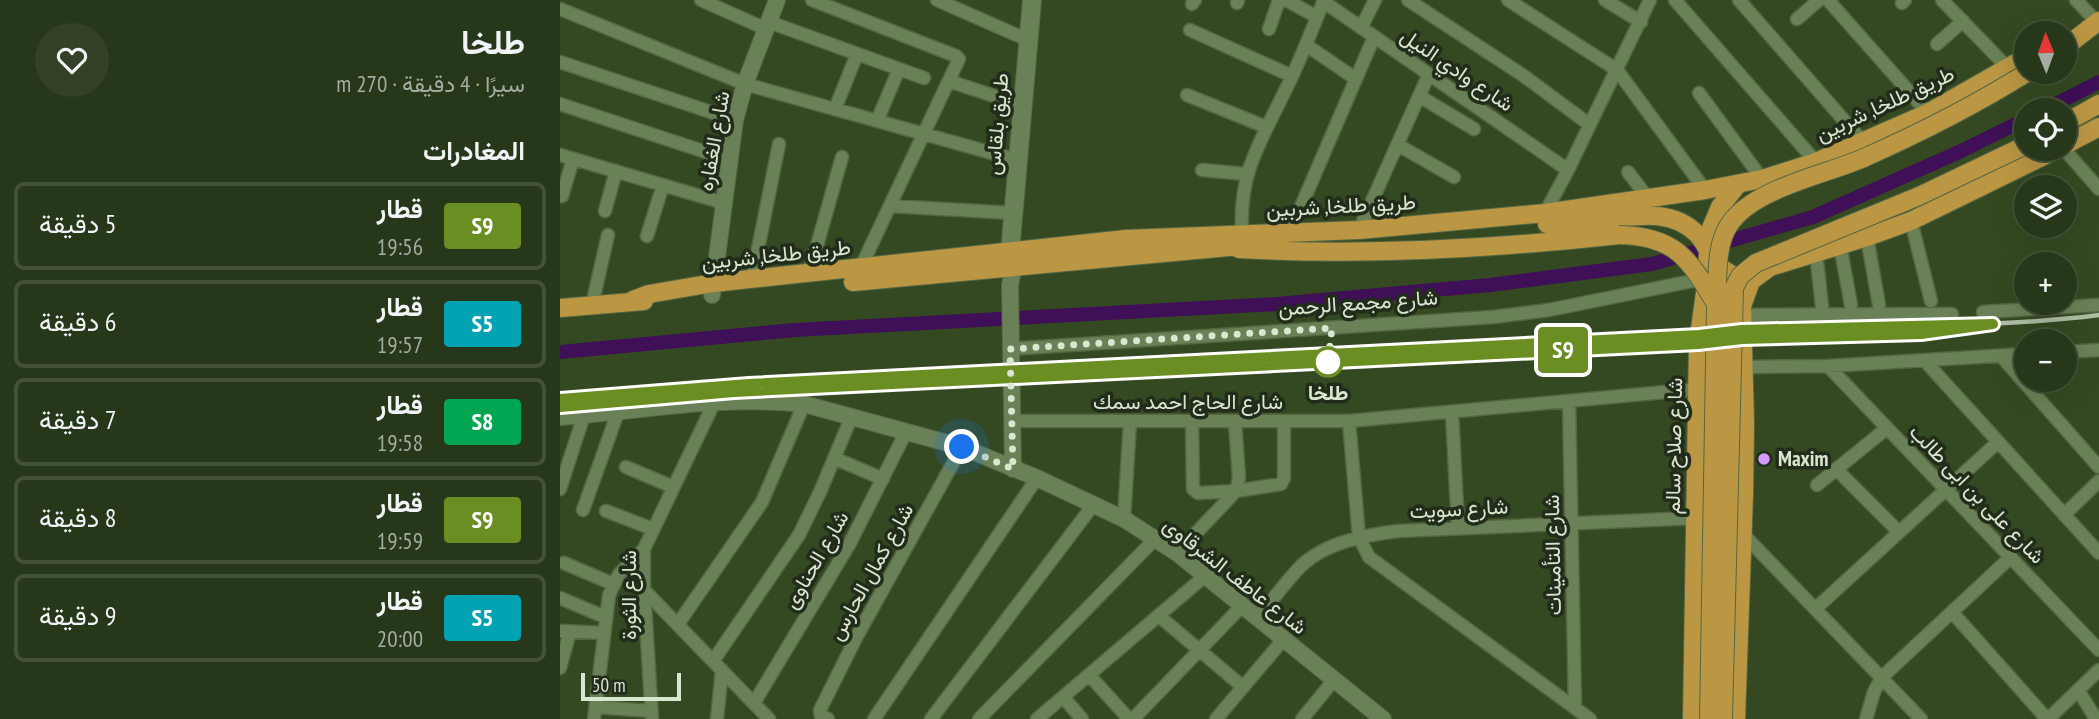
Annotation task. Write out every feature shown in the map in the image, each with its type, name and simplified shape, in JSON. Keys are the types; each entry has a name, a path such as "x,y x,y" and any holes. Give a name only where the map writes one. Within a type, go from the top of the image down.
{"main road":[{"name":"طريق بلقاس","path":"1012,259 1013,213 1030,1"},
{"path":"2077,27 2096,17"},
{"path":"2077,35 2096,17"},
{"name":"طريق طلخا, شربين","path":"712,289 752,279 1012,259 1242,234 1359,230 1545,213 1705,190 1762,179 1816,162 1928,113 2014,64"},
{"path":"1709,719 1716,304 1724,236 1728,226 1739,212 1773,191 1867,157 2014,81"},
{"path":"2077,116 2099,103"},
{"path":"2077,140 2099,127"},
{"path":"1723,719 1736,280 1756,262 1919,196 2014,151"},
{"path":"1736,719 1744,494 1742,306 1749,286 1770,267 1911,221 2034,161"},
{"name":"شارع صلاح سالم","path":"1692,719 1698,344 1707,278 1707,247 1713,219 1738,184"},
{"name":"طريق طلخا, شربين","path":"1127,247 1214,248 1655,215 1685,224 1698,234 1714,260 1749,286"},
{"path":"1214,248 1310,253 1505,248 1619,235 1646,236 1675,249 1698,273 1716,304"},
{"name":"طريق طلخا, شربين","path":"560,308 633,300 649,294 993,268 1012,259"},
{"path":"1697,424 1703,418 1721,413 1738,418 1745,424"},
{"path":"1695,493 1714,503 1725,503 1744,494"}],"street":[{"path":"701,0 924,78"},
{"name":"شارع الغفاره","path":"712,289 735,120 745,84 777,0"},
{"path":"812,0 956,55 959,59 860,269"},
{"path":"937,0 1028,40"},
{"path":"1269,29 1279,0"},
{"path":"1286,0 1317,18"},
{"path":"1361,28 1375,0"},
{"path":"1408,0 1524,76 1590,125"},
{"path":"1508,0 1617,70 1705,190"},
{"path":"1605,0 1641,22"},
{"path":"1545,213 1569,170 1650,0"},
{"path":"1675,0 1816,162"},
{"path":"1739,0 1863,142"},
{"path":"1797,19 1819,0"},
{"path":"1828,0 1928,113"},
{"path":"1942,0 2008,68"},
{"path":"2076,0 2096,17"},
{"path":"1242,234 1242,203 1255,150 1292,76 1324,1"},
{"name":"شارع وادي النيل","path":"1324,1 1569,170"},
{"path":"560,9 745,84 1017,160"},
{"path":"1937,44 1962,21"},
{"path":"1190,30 1292,76"},
{"path":"1290,232 1374,37"},
{"path":"1306,45 1356,79"},
{"path":"835,109 857,54"},
{"path":"560,62 735,120"},
{"path":"877,121 899,69"},
{"path":"1359,230 1429,74"},
{"path":"950,81 1021,105"},
{"path":"1699,93 1762,179"},
{"path":"1187,95 1266,127"},
{"path":"1419,96 1474,129"},
{"path":"560,104 730,160"},
{"path":"752,279 779,144"},
{"path":"1398,145 1454,177"},
{"path":"562,196 566,157 724,204"},
{"path":"809,274 842,157"},
{"path":"2076,161 2099,189"},
{"path":"1202,170 1247,174"},
{"path":"605,211 615,172"},
{"path":"1628,172 1648,198"},
{"path":"647,236 663,185"},
{"path":"890,206 1013,213"},
{"path":"1911,221 1931,301"},
{"path":"592,305 608,235"},
{"path":"1867,237 1880,305"},
{"path":"1840,246 1851,304"},
{"path":"1816,253 1822,306"},
{"path":"1008,467 1012,421 1005,295 1012,259"},
{"path":"993,268 1005,295"},
{"name":"شارع مجمع الرحمن","path":"1007,346 1493,317 1561,307 1707,278"},
{"path":"1983,312 2099,305"},
{"path":"1742,315 1952,314"},
{"path":"1007,346 1008,467"},
{"path":"2077,351 2099,350"},
{"path":"1743,368 2014,355"},
{"path":"2001,356 2099,467"},
{"path":"1925,361 2099,553"},
{"name":"شارع على بن ابى طالب","path":"1828,366 2099,650"},
{"name":"شارع الحاج احمد سمك","path":"1012,421 1349,421 1698,388"},
{"name":"شارع عاطف الشرقاوى","path":"560,417 714,403 778,401 804,404 962,447 1094,504 1156,538 1383,719"},
{"name":"شارع التأمينات","path":"1569,401 1575,708"},
{"name":"شارع الثورة","path":"652,715 644,550 714,403"},
{"path":"678,624 762,502 804,404"},
{"path":"583,510 618,412"},
{"path":"1452,412 1458,528"},
{"path":"560,489 583,415"},
{"path":"717,719 717,666 799,535 851,418"},
{"path":"1349,421 1359,537 1369,557 1590,719"},
{"path":"1124,519 1130,422"},
{"path":"1192,422 1194,490 1198,493 1275,486 1283,481 1284,422"},
{"path":"1177,553 1236,491 1239,478 1235,422"},
{"path":"1817,485 1887,428"},
{"name":"شارع الحناوى","path":"754,703 849,545 905,432"},
{"path":"1815,609 1998,442"},
{"name":"شارع كمال الحارس","path":"825,718 820,710 857,636 962,447"},
{"path":"834,458 883,479"},
{"path":"626,467 673,487"},
{"path":"1836,469 1899,532"},
{"path":"874,719 1037,478"},
{"path":"2064,514 2099,481"},
{"path":"931,719 1094,504"},
{"path":"606,511 653,530"},
{"name":"شارع سويت","path":"1257,619 1304,563 1359,537 1398,531 1695,518"},
{"path":"1743,534 1921,719"},
{"path":"979,719 1156,538"},
{"path":"644,550 628,564 613,584 606,617 595,713 652,715"},
{"path":"1866,719 1881,678 2011,557"},
{"path":"564,563 613,584"},
{"path":"1037,719 1205,576"},
{"path":"644,590 769,719"},
{"path":"560,598 606,617"},
{"path":"1089,675 1131,719 1242,606"},
{"path":"1952,612 2048,719 2099,670"},
{"path":"1159,616 1242,687"},
{"path":"560,668 565,632 604,633"},
{"path":"1216,719 1283,640"},
{"path":"1302,719 1334,680"},
{"path":"2078,690 2096,719"},
{"path":"1063,697 1082,719"}],"waterway":[{"path":"2068,98 2099,82"},
{"path":"1715,245 1813,217 2014,125"},
{"path":"560,352 795,330 1277,304 1490,285 1652,264 1694,252"}],"railway":[{"path":"560,399 749,384 1799,328 1999,323 2099,315"}],"train":[{"name":"S9","path":"560,399 749,384 1699,335 1742,330 1993,324 1921,334 1742,339 1698,344 734,392 560,407"}],"place":[{"name":"طلخا","path":"1328,362"},
{"name":"Maxim","path":"1764,459"}],"route":[{"path":"962,447 1013,469 1010,349 1332,328 1328,362"}]}
